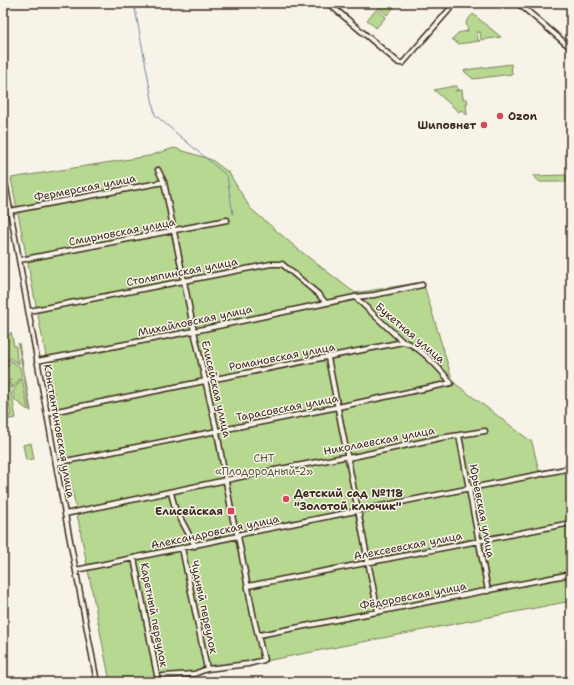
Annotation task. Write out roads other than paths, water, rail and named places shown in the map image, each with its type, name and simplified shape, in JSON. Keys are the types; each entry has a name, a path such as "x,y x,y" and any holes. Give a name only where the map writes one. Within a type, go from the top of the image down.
{"street":[{"path":"328,3 398,63 402,63 455,3"},
{"path":"518,3 571,48"},
{"name":"Елисейская улица","path":"158,170 164,182 194,331 217,432 225,481 264,660 248,664 208,669"},
{"name":"Константиновская улица","path":"5,182 97,682"},
{"name":"Фермерская улица","path":"10,211 164,182"},
{"name":"Смирновская улица","path":"20,260 227,220"},
{"name":"Столыпинская улица","path":"29,312 271,264 282,264 326,303"},
{"path":"355,297 374,295 422,285"},
{"name":"Михайловская улица","path":"38,361 194,331 355,297"},
{"name":"Букетная улица","path":"355,297 403,342 412,345 442,372 451,383"},
{"name":"Романовская улица","path":"47,413 403,342"},
{"path":"328,358 378,612"},
{"name":"Тарасовская улица","path":"56,463 217,432 451,383"},
{"name":"Николаевская улица","path":"65,514 171,493 264,472 344,457 348,458 440,438 485,431"},
{"name":"Юрьевская улица","path":"459,436 488,590"},
{"path":"570,468 571,478"},
{"name":"Александровская улица","path":"76,570 194,546 241,534 570,468"},
{"name":"Чудный переулок","path":"171,493 175,508 194,546"},
{"name":"Алексеевская улица","path":"248,586 571,523"},
{"name":"Чудный переулок","path":"182,548 208,669"},
{"name":"Каретный переулок","path":"134,558 157,675"},
{"name":"Фёдоровская улица","path":"259,635 571,574"},
{"path":"163,676 194,674 208,669"}],"waterway":[{"path":"134,3 155,115 227,176 233,214"}],"place":[{"name":"Ozon","path":"500,116"},
{"name":"Шиповнет","path":"484,125"},
{"name":"Детский сад №118 \"Золотой ключик\"","path":"286,499"},
{"name":"Елисейская","path":"231,511"}],"park label":[{"name":"СНТ «Плодородный-2»","path":"264,464"}]}
